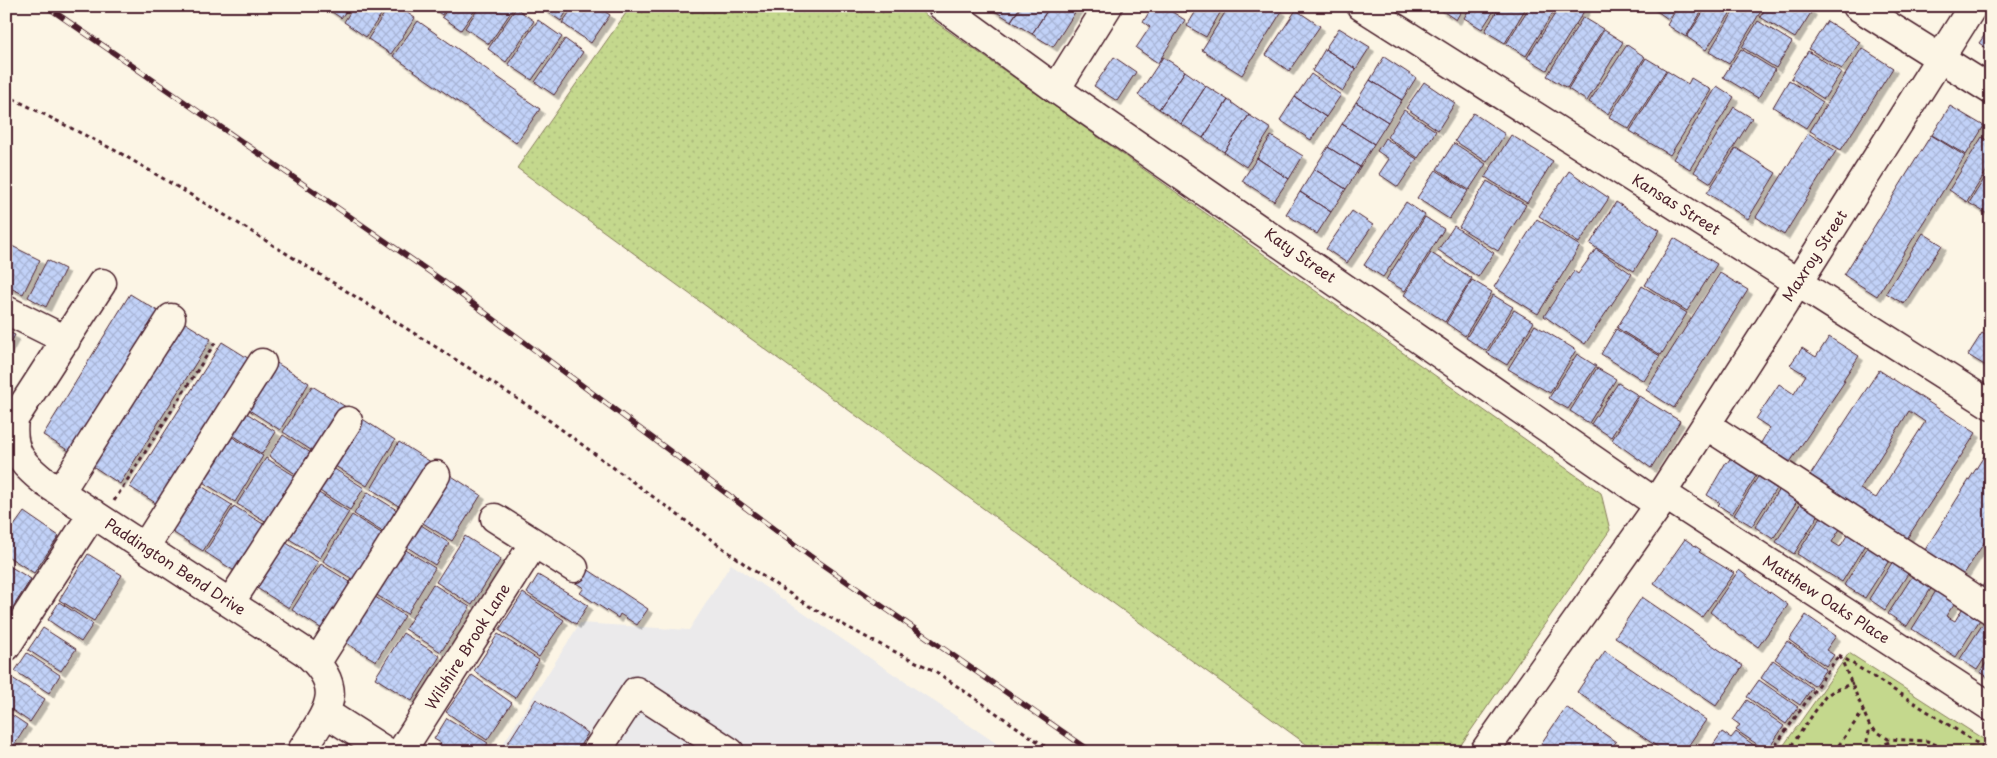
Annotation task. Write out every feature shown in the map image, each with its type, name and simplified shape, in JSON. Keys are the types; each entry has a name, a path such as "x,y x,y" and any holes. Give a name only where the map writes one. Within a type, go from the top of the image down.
{"street":[{"name":"Katy Street","path":"942,6 1056,89 1660,499"},
{"path":"1056,89 1108,6"},
{"name":"Kansas Street","path":"1361,6 1991,405"},
{"path":"1857,6 1991,90"},
{"name":"Maxroy Street","path":"1490,750 1660,499 1973,6"},
{"path":"14,458 16,398 66,340 102,283"},
{"path":"6,310 66,340"},
{"path":"60,492 171,318"},
{"path":"144,547 262,363"},
{"path":"230,603 348,421"},
{"path":"1706,425 1991,610"},
{"name":"Paddington Bend Drive","path":"14,458 60,492 103,508 144,547 305,652 317,662 328,681 328,703"},
{"path":"317,662 436,475"},
{"name":"Matthew Oaks Place","path":"1660,499 1991,707"},
{"path":"6,647 103,508"},
{"path":"495,518 574,568"},
{"name":"Wilshire Brook Lane","path":"402,752 534,543"},
{"path":"596,752 636,691 730,752"},
{"path":"302,752 328,703 388,752"}],"path":[{"path":"6,95 120,154 195,197 428,342 535,410 750,568 809,606 935,672 1053,752"},
{"path":"103,508 216,341"},
{"path":"1839,655 1870,727 1881,736 1895,740 1927,741 1953,752"},
{"path":"1839,655 1991,752"},
{"path":"1771,752 1839,655"},
{"path":"1787,752 1825,697 1833,691 1852,683"},
{"path":"1834,752 1864,710"},
{"path":"1870,727 1864,751 1872,750 1895,740"},
{"path":"1792,745 1802,752"}],"shaded area":[{"path":"731,564 1009,752 498,752 580,623 689,630"}],"green space":[{"path":"631,6 913,6 1601,493 1610,530 1456,752 1317,752 517,168"},
{"path":"1849,653 1991,744 1991,752 1779,752"}],"building":[{"path":"323,6 350,6 341,18"},
{"path":"354,6 387,6 366,37 344,22"},
{"path":"389,6 397,6 415,18 391,54 368,39"},
{"path":"430,6 447,6 442,15"},
{"path":"450,6 478,6 461,30 442,17"},
{"path":"480,6 515,6 489,44 465,28"},
{"path":"539,6 570,6 561,21"},
{"path":"574,6 597,6 610,15 591,43 562,23"},
{"path":"992,6 1021,6 1011,21 990,8"},
{"path":"1021,6 1050,6 1032,34 1011,21"},
{"path":"1050,6 1079,6 1053,47 1032,34"},
{"path":"1153,6 1163,6 1185,20 1158,63 1136,48 1150,27 1143,22"},
{"path":"1199,6 1224,6 1206,37 1187,26"},
{"path":"1229,6 1274,6 1282,11 1242,75 1202,50"},
{"path":"1435,6 1464,6 1456,20"},
{"path":"1471,6 1497,6 1482,29 1464,18"},
{"path":"1500,6 1527,6 1505,43 1485,31"},
{"path":"1530,6 1557,6 1526,56 1506,44"},
{"path":"1560,6 1582,6 1586,8 1547,70 1527,58"},
{"path":"1650,6 1676,6 1668,19"},
{"path":"1678,6 1705,6 1686,37 1667,25"},
{"path":"1707,6 1735,6 1706,50 1687,37"},
{"path":"1737,6 1764,6 1729,64 1709,52"},
{"path":"1767,6 1805,6 1812,11 1795,38 1760,17"},
{"path":"516,8 534,21 506,62 488,49"},
{"path":"1296,10 1320,26 1289,71 1266,55"},
{"path":"1583,17 1603,29 1567,88 1547,76"},
{"path":"538,20 562,37 532,80 508,64"},
{"path":"418,21 519,92 518,94 540,109 516,143 393,56"},
{"path":"1758,21 1792,42 1776,68 1742,47"},
{"path":"1827,21 1860,42 1842,69 1809,49"},
{"path":"1991,26 1991,51 1979,43"},
{"path":"1339,28 1370,47 1356,69 1325,49"},
{"path":"1604,30 1623,42 1587,101 1568,89"},
{"path":"565,39 583,52 554,95 535,82"},
{"path":"1627,45 1645,57 1608,114 1589,102"},
{"path":"1862,48 1893,68 1841,150 1810,131"},
{"path":"1325,49 1356,69 1343,91 1312,71"},
{"path":"1741,49 1775,70 1758,98 1723,77"},
{"path":"1808,51 1841,72 1824,99 1791,78"},
{"path":"1114,57 1136,72 1117,101 1094,86"},
{"path":"1163,57 1185,71 1159,109 1138,95"},
{"path":"1384,57 1416,78 1402,100 1370,80"},
{"path":"1646,58 1666,70 1629,129 1609,117"},
{"path":"1185,71 1206,86 1181,124 1159,109"},
{"path":"1667,71 1688,84 1691,78 1711,90 1670,155 1630,131"},
{"path":"1311,74 1341,95 1326,117 1295,97"},
{"path":"1370,80 1402,100 1388,122 1356,102"},
{"path":"1789,80 1823,102 1806,128 1773,107"},
{"path":"1424,82 1455,103 1438,130 1406,108"},
{"path":"1206,86 1228,100 1203,138 1181,124"},
{"path":"1717,86 1734,97 1690,169 1673,159"},
{"path":"1295,97 1326,117 1311,140 1280,120"},
{"path":"1228,100 1249,115 1224,152 1203,138"},
{"path":"1356,102 1388,122 1374,144 1342,124"},
{"path":"1950,106 1984,126 1966,155 1932,135"},
{"path":"1734,107 1752,118 1711,183 1694,172"},
{"path":"1404,110 1436,131 1418,158 1387,137"},
{"path":"1473,113 1505,134 1487,162 1455,141"},
{"path":"1249,115 1271,129 1246,167 1224,152"},
{"path":"1342,124 1374,144 1360,167 1328,147"},
{"path":"1808,133 1836,151 1784,235 1756,217"},
{"path":"1511,135 1553,161 1527,203 1485,177"},
{"path":"1931,135 1965,156 1877,296 1844,275"},
{"path":"1271,136 1303,156 1289,179 1257,158"},
{"path":"1982,137 1991,143 1991,164 1967,202 1949,190"},
{"path":"1385,138 1417,159 1398,187 1379,174 1389,159 1377,151"},
{"path":"1454,143 1486,164 1469,190 1437,169"},
{"path":"1328,147 1360,167 1346,189 1314,169"},
{"path":"1736,148 1776,173 1748,219 1707,193"},
{"path":"1257,158 1289,179 1274,201 1242,181"},
{"path":"1991,168 1991,213 1989,215 1969,203"},
{"path":"1314,169 1346,189 1331,212 1300,192"},
{"path":"1436,170 1468,191 1449,219 1417,198"},
{"path":"1569,171 1609,198 1579,243 1539,216"},
{"path":"1487,181 1526,205 1498,251 1459,227"},
{"path":"1300,192 1331,212 1317,234 1286,214"},
{"path":"1406,202 1425,215 1383,277 1364,265"},
{"path":"1616,202 1660,230 1634,271 1590,244"},
{"path":"1352,211 1373,225 1347,263 1326,249"},
{"path":"1425,217 1444,229 1405,291 1386,280"},
{"path":"1537,219 1580,246 1538,314 1494,287"},
{"path":"1454,226 1494,253 1478,277 1438,250"},
{"path":"1923,233 1942,245 1904,304 1886,293"},
{"path":"1674,238 1717,264 1687,311 1645,285"},
{"path":"6,243 40,260 23,294 6,286"},
{"path":"1596,249 1632,274 1585,344 1544,316 1574,271 1578,274"},
{"path":"1431,253 1472,278 1445,322 1404,295"},
{"path":"47,260 65,269 46,307 28,297"},
{"path":"1720,273 1748,290 1674,408 1646,390"},
{"path":"1472,280 1492,292 1465,336 1446,323"},
{"path":"1642,286 1687,313 1661,355 1617,328"},
{"path":"130,294 161,313 74,454 43,435"},
{"path":"1493,295 1513,307 1486,351 1466,338"},
{"path":"1514,310 1534,322 1507,365 1487,353"},
{"path":"1991,320 1991,334 1984,330"},
{"path":"182,321 211,339 120,484 91,465"},
{"path":"1535,325 1576,350 1550,393 1508,369"},
{"path":"1616,329 1660,356 1644,381 1601,354"},
{"path":"6,331 15,335 6,352"},
{"path":"1982,333 1991,338 1991,369 1968,355"},
{"path":"1829,337 1859,356 1843,380 1845,381 1788,465 1759,446 1770,428 1756,419 1779,384 1794,394 1806,375 1790,365 1802,348 1816,357"},
{"path":"222,342 251,360 159,505 130,487"},
{"path":"1577,354 1596,366 1568,409 1549,398"},
{"path":"275,362 309,383 280,430 246,408"},
{"path":"1597,368 1616,379 1589,423 1570,411"},
{"path":"1879,370 1976,433 1906,540 1809,477","holes":["1909,411 1925,422 1876,498 1860,489"]},
{"path":"1618,383 1638,395 1611,437 1591,424"},
{"path":"312,386 346,407 317,454 283,432"},
{"path":"1639,396 1680,421 1651,468 1612,440"},
{"path":"245,412 276,432 262,454 231,434"},
{"path":"361,418 395,440 367,486 332,464"},
{"path":"229,435 263,456 235,502 201,481"},
{"path":"283,435 314,455 300,477 269,456"},
{"path":"399,442 434,464 405,510 371,489"},
{"path":"1991,445 1991,532 1962,577 1923,553"},
{"path":"1732,456 1758,473 1732,514 1707,495 1726,462"},
{"path":"266,458 300,479 272,525 237,504"},
{"path":"333,468 364,488 350,510 318,490"},
{"path":"1761,472 1779,484 1752,526 1734,515"},
{"path":"447,473 481,495 452,541 418,520"},
{"path":"198,484 232,505 203,551 169,530"},
{"path":"1781,486 1799,498 1773,539 1755,527"},
{"path":"314,490 349,512 320,558 286,537"},
{"path":"368,492 400,512 386,534 354,514"},
{"path":"1803,500 1821,511 1794,554 1776,542"},
{"path":"234,506 268,527 239,574 205,552"},
{"path":"24,512 59,536 34,573 6,555 6,537"},
{"path":"1824,512 1843,524 1832,542 1840,547 1851,529 1868,540 1842,582 1797,554"},
{"path":"352,515 386,536 357,582 323,561"},
{"path":"418,523 449,543 435,565 404,545"},
{"path":"465,536 501,559 472,605 436,582"},
{"path":"1685,539 1701,550 1699,552 1734,573 1702,617 1654,583"},
{"path":"283,541 318,562 289,608 255,587"},
{"path":"1871,542 1892,556 1865,598 1844,585"},
{"path":"401,547 435,568 407,614 372,592"},
{"path":"88,554 122,575 94,621 59,600"},
{"path":"1895,558 1911,569 1885,610 1869,599"},
{"path":"6,564 31,579 6,618"},
{"path":"321,564 355,585 327,632 292,610"},
{"path":"584,567 648,609 637,625 620,614 618,618 580,593 584,588 574,582"},
{"path":"1739,570 1788,605 1758,647 1743,636 1740,636 1710,612"},
{"path":"1915,572 1934,584 1907,626 1888,614"},
{"path":"1991,573 1991,596 1980,590"},
{"path":"538,575 588,605 576,624 527,593"},
{"path":"433,584 470,607 441,652 405,629"},
{"path":"1939,586 1958,598 1946,616 1955,621 1965,604 1983,615 1956,657 1912,629"},
{"path":"523,593 564,620 539,657 499,630"},
{"path":"372,595 405,616 376,661 343,641"},
{"path":"1642,597 1743,666 1716,706 1615,637"},
{"path":"59,602 93,624 81,642 48,620"},
{"path":"1806,615 1836,636 1826,650 1834,655 1826,666 1789,640"},
{"path":"1986,619 1991,622 1991,648 1977,670 1960,659"},
{"path":"43,628 76,649 61,671 28,650"},
{"path":"403,633 440,656 412,701 375,678"},
{"path":"498,634 539,660 515,698 474,671"},
{"path":"1787,641 1826,669 1814,686 1775,659"},
{"path":"1605,651 1706,720 1684,752 1665,752 1577,692"},
{"path":"27,653 60,675 49,693 15,671"},
{"path":"1991,656 1991,679 1980,672"},
{"path":"1773,660 1812,688 1800,705 1761,678"},
{"path":"472,675 512,703 487,740 446,712"},
{"path":"12,678 45,699 30,722 6,706 6,686"},
{"path":"1759,680 1798,707 1786,724 1747,697"},
{"path":"536,699 588,733 576,752 502,752"},
{"path":"1747,700 1784,726 1767,751 1736,730 1740,725 1733,720"},
{"path":"1566,707 1616,742 1608,752 1536,751"},
{"path":"6,711 27,725 13,747 6,743"},
{"path":"447,718 488,743 482,752 436,752 441,743 434,739"},
{"path":"1722,732 1731,738 1736,732 1763,752 1708,752"}],"railway":[{"path":"46,6 440,279 810,556 1092,752"}]}
